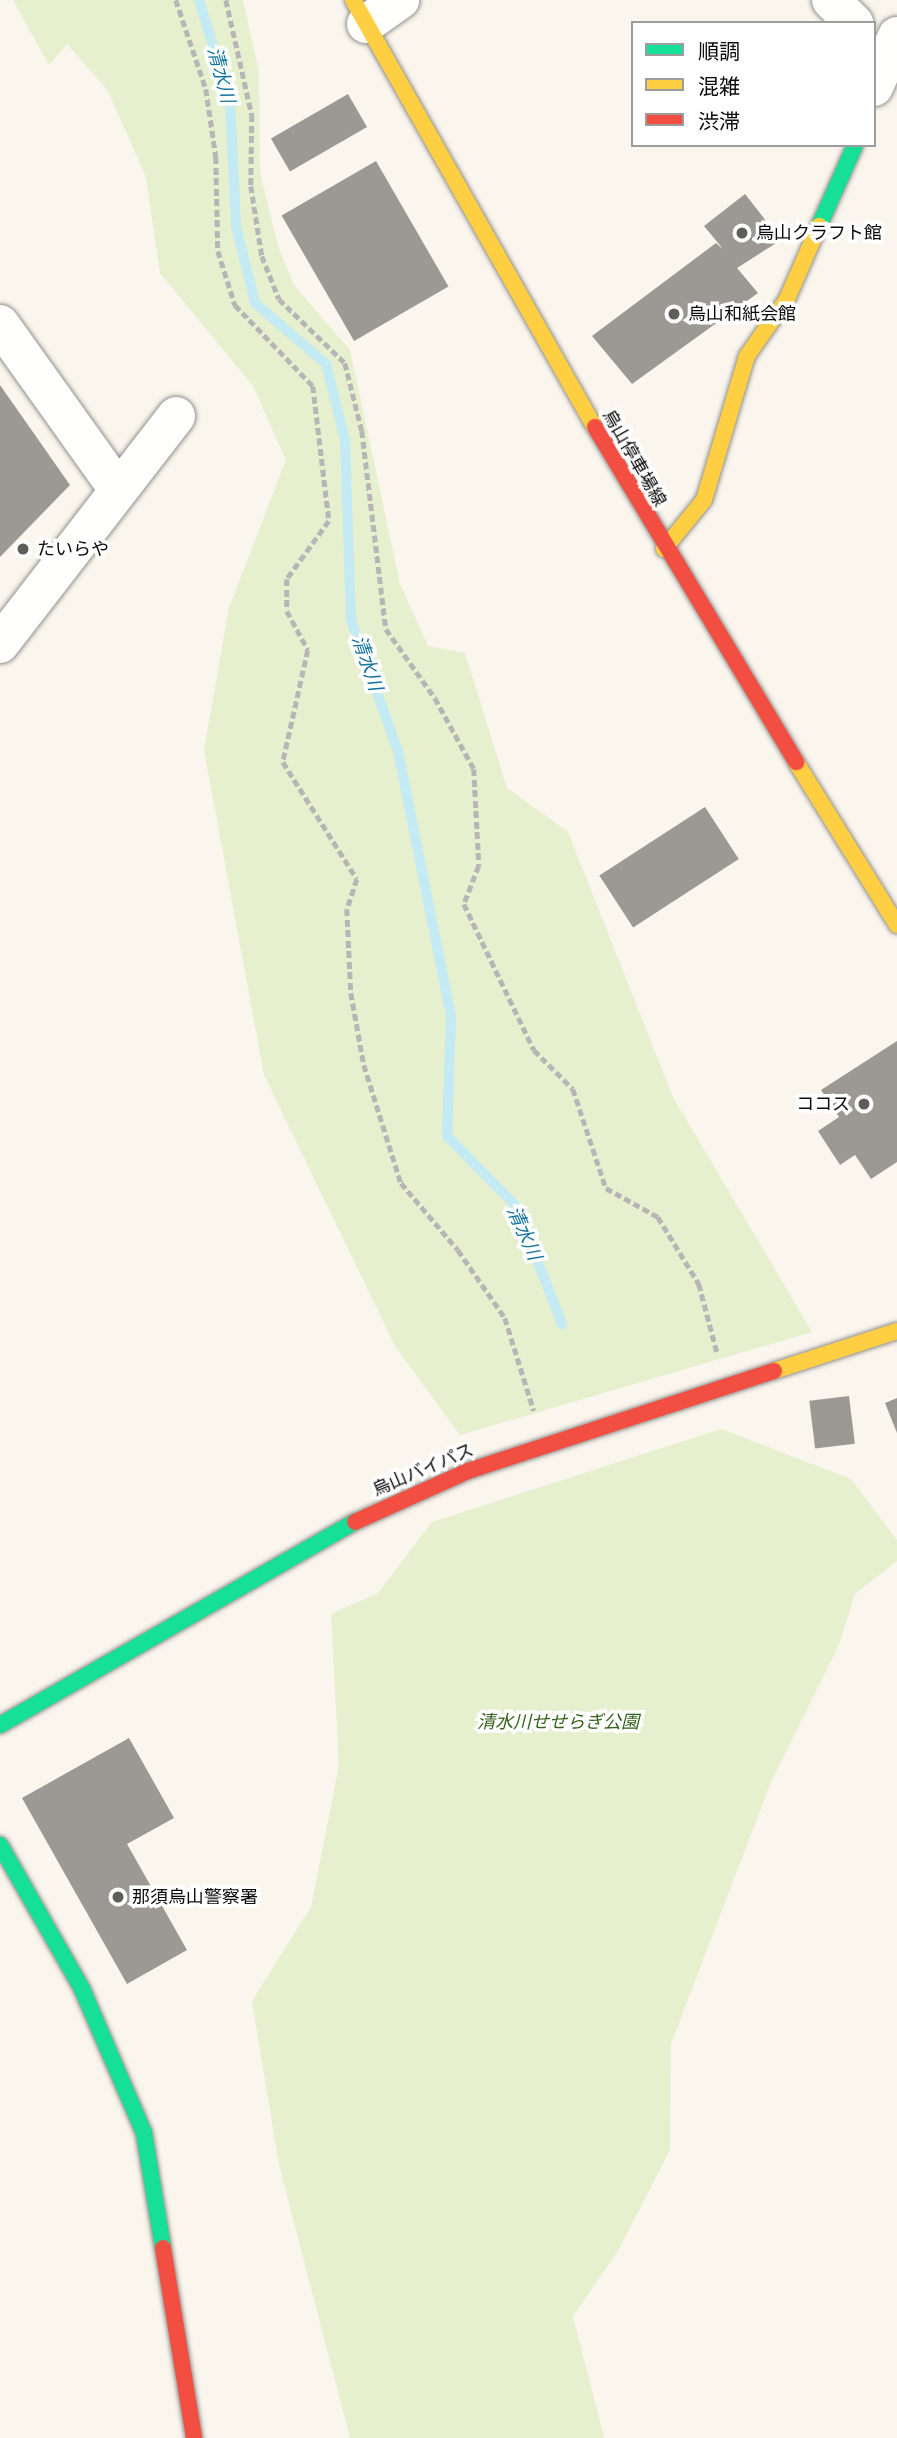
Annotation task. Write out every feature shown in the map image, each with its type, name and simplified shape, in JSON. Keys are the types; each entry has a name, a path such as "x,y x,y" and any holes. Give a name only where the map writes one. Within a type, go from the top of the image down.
{"main road":[{"name":"烏山停車場線","path":"360,12 664,550 897,925"},
{"path":"664,550 704,500 747,356 787,299 854,147"},
{"name":"烏山バイパス","path":"0,1725 323,1537 468,1471 897,1331"},
{"path":"0,1845 82,1989 144,2133 194,2438"}],"street":[{"path":"360,12 400,0"},
{"path":"831,0 852,21"},
{"path":"0,324 117,488"},
{"path":"0,644 117,488 176,416"}],"path":[{"path":"176,0 206,89 216,157 218,251 235,305 313,386 330,521 287,579 287,611 308,650 283,762 357,879 347,909 351,993 364,1065 401,1183 458,1250 505,1318 545,1446"},
{"path":"226,0 252,115 251,186 262,256 279,299 345,363 362,431 386,629 435,698 474,769 478,866 464,904 534,1051 573,1089 606,1188 658,1217 699,1284 727,1387"}],"green space":[{"path":"13,0 243,0 259,72 260,173 278,246 294,285 350,350 400,584 428,646 465,653 507,788 568,832 673,1097 812,1332 460,1435 395,1346 264,1075 204,750 229,608 286,460 253,386 160,273 146,177 108,91 67,44 49,65"},
{"name":"清水川せせらぎ公園","path":"721,1429 851,1479 897,1540 897,1561 855,1594 839,1645 771,1782 671,2044 670,2150 618,2251 573,2316 604,2438 350,2438 279,2165 252,2001 311,1907 339,1766 331,1614 378,1593 432,1522"}],"building":[{"path":"348,94 367,127 290,171 271,138"},
{"path":"376,161 448,287 354,341 282,216"},
{"name":"烏山和紙会館","path":"745,194 781,240 737,268 758,293 632,384 592,336 716,243 723,249 704,226"},
{"path":"0,385 70,485 0,557"},
{"path":"705,807 739,859 633,928 599,876"},
{"name":"ココス","path":"897,1041 897,1162 871,1179 855,1155 840,1165 818,1131 839,1117 821,1090"},
{"path":"849,1396 855,1444 815,1449 809,1401"},
{"path":"897,1398 897,1433 885,1403"},
{"name":"那須烏山警察署","path":"129,1738 174,1818 127,1844 187,1950 127,1984 22,1798"}],"waterway":[{"name":"清水川","path":"199,0 230,102 236,226 255,303 326,364 345,440 351,620 398,751 451,1016 447,1136 516,1206 562,1324"}],"traffic: fast":[{"path":"819,226 854,147"},
{"path":"0,1725 355,1522"},
{"path":"0,1845 82,1989 144,2133 163,2248"}],"traffic: slow":[{"path":"353,0 595,427"},
{"path":"664,549 704,500 747,356 787,299 819,226"},
{"path":"796,762 897,925"},
{"path":"774,1371 897,1331"}],"traffic: jam":[{"path":"595,427 796,762"},
{"path":"355,1522 468,1471 774,1371"},
{"path":"163,2248 194,2438"}],"place":[{"name":"烏山クラフト館","path":"742,233"},
{"name":"烏山和紙会館","path":"674,314"},
{"name":"たいらや","path":"23,549"},
{"name":"ココス","path":"864,1104"},
{"name":"那須烏山警察署","path":"118,1897"}]}
